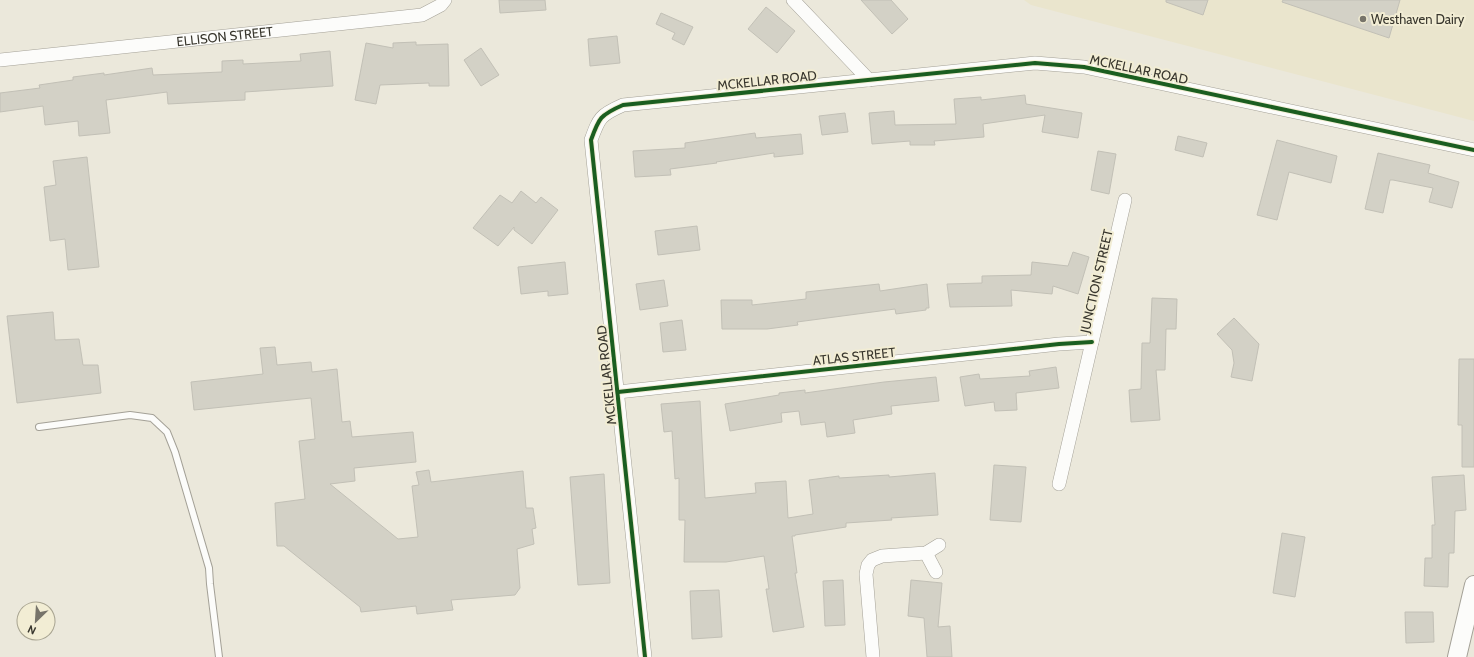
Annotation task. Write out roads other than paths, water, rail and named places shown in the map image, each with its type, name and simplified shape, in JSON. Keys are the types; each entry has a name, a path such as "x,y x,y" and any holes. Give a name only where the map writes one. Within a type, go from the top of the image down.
{"main road":[{"path":"1457,657 1474,585"}],"street":[{"name":"ELLISON STREET","path":"0,60 422,15 441,5 445,0"},
{"path":"793,0 869,80"},
{"name":"MCKELLAR ROAD","path":"645,657 592,140 597,123 606,113 622,105 1036,63 1084,67 1474,150"},
{"name":"JUNCTION STREET","path":"1059,484 1125,200"},
{"name":"ATLAS STREET","path":"618,392 1051,344 1092,342"},
{"path":"874,657 866,574 868,565 872,560 882,556 926,553 939,545"},
{"path":"926,553 936,572"}],"lane":[{"path":"38,427 130,415 152,418 167,432 175,452 209,568 219,657"}],"place":[{"name":"Westhaven Dairy","path":"1363,19"}]}
